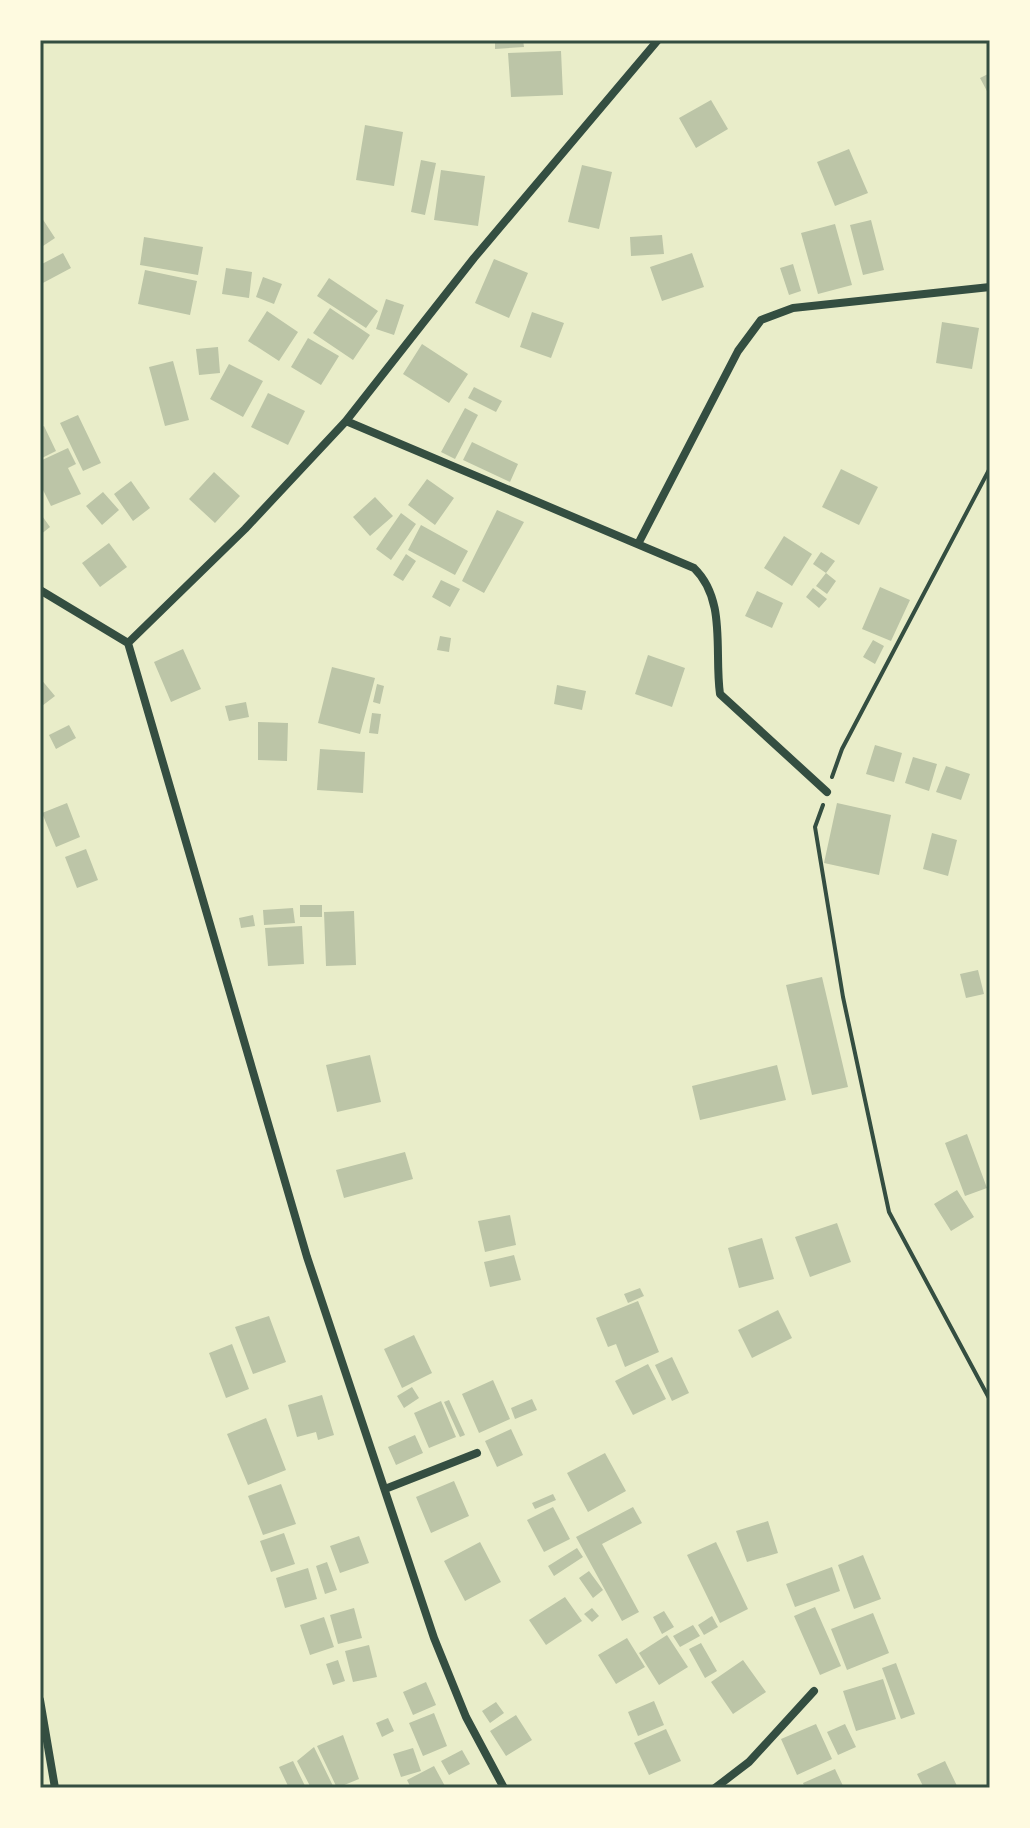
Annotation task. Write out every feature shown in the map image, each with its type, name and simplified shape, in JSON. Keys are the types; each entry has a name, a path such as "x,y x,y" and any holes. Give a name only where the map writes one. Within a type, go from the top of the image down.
{"street":[{"path":"128,643 245,529 346,421 474,258 658,40"},
{"path":"638,544 738,351 761,320 793,308 990,287"},
{"path":"346,421 694,568 707,581 714,602 720,694 827,792"},
{"path":"40,590 128,643 307,1257 434,1638 466,1717 504,1788"},
{"path":"385,1489 477,1453"},
{"path":"715,1788 749,1762 814,1691"},
{"path":"40,1700 55,1788"}],"path":[{"path":"990,468 842,749 815,827 843,997 889,1212 990,1400"}],"building":[{"path":"495,40 523,40 524,47 495,49"},
{"path":"561,51 563,95 511,97 508,53"},
{"path":"990,73 990,92 988,93 980,78"},
{"path":"711,100 728,129 696,148 679,118"},
{"path":"365,125 403,132 394,186 356,180"},
{"path":"849,149 868,193 835,206 817,162"},
{"path":"421,160 436,163 425,215 411,212"},
{"path":"582,165 612,172 599,229 568,222"},
{"path":"441,170 485,176 478,226 434,220"},
{"path":"40,215 55,238 40,248"},
{"path":"871,220 884,270 863,275 850,225"},
{"path":"835,224 852,285 818,294 801,233"},
{"path":"662,235 664,254 631,256 630,237"},
{"path":"144,237 203,247 198,275 140,265"},
{"path":"63,253 71,268 41,284 40,265"},
{"path":"692,253 704,287 662,301 650,267"},
{"path":"494,259 528,273 509,318 475,303"},
{"path":"793,264 801,291 789,295 780,268"},
{"path":"226,268 252,272 249,298 222,294"},
{"path":"145,270 197,281 190,315 138,304"},
{"path":"263,277 282,284 274,304 256,297"},
{"path":"329,278 378,311 366,328 317,296"},
{"path":"386,299 404,305 394,335 376,329"},
{"path":"330,308 370,335 353,360 313,333"},
{"path":"267,311 298,332 279,361 248,341"},
{"path":"532,312 564,323 551,358 520,347"},
{"path":"942,322 979,328 972,369 936,363"},
{"path":"308,338 339,356 321,385 291,367"},
{"path":"422,344 468,374 449,403 403,374"},
{"path":"218,347 220,373 199,375 196,349"},
{"path":"173,361 189,420 165,426 149,367"},
{"path":"229,364 263,381 243,417 210,399"},
{"path":"474,387 502,401 496,412 468,398"},
{"path":"268,393 305,411 288,445 251,427"},
{"path":"465,408 478,415 455,459 441,452"},
{"path":"78,415 101,463 83,471 60,423"},
{"path":"44,426 56,451 40,459 40,428"},
{"path":"472,442 518,464 510,482 463,460"},
{"path":"68,448 76,464 68,468 81,494 51,506 40,484 40,461"},
{"path":"841,469 878,487 859,525 822,507"},
{"path":"214,472 240,496 215,523 189,499"},
{"path":"427,479 454,498 435,525 408,505"},
{"path":"131,481 150,508 133,521 114,494"},
{"path":"103,492 119,510 102,525 86,506"},
{"path":"375,497 393,516 370,536 353,517"},
{"path":"497,510 524,522 484,593 462,581"},
{"path":"40,513 50,527 40,535"},
{"path":"401,513 416,524 391,560 376,549"},
{"path":"421,525 468,551 455,575 408,550"},
{"path":"784,536 812,554 792,586 764,568"},
{"path":"109,543 127,567 100,587 82,563"},
{"path":"821,552 835,561 826,573 813,564"},
{"path":"406,554 416,561 403,581 393,575"},
{"path":"826,573 836,581 827,594 816,586"},
{"path":"441,580 460,589 450,607 432,597"},
{"path":"880,587 910,600 891,641 862,629"},
{"path":"813,588 827,599 819,608 806,597"},
{"path":"757,591 783,603 772,628 745,616"},
{"path":"440,636 451,638 449,652 437,650"},
{"path":"873,640 884,646 875,664 863,657"},
{"path":"183,649 201,689 171,702 154,662"},
{"path":"648,655 685,668 672,707 635,694"},
{"path":"332,667 375,678 360,734 318,723"},
{"path":"40,678 55,696 42,706 40,704"},
{"path":"377,684 384,686 380,704 373,702"},
{"path":"557,685 586,691 582,710 554,704"},
{"path":"246,702 249,717 229,721 225,706"},
{"path":"372,713 381,714 378,734 369,733"},
{"path":"258,722 288,723 287,761 258,760"},
{"path":"69,725 76,738 56,749 49,735"},
{"path":"875,745 902,753 894,782 866,774"},
{"path":"320,749 365,752 363,793 317,790"},
{"path":"913,757 937,764 929,791 905,783"},
{"path":"946,766 970,774 961,800 936,792"},
{"path":"67,803 80,837 56,847 42,813"},
{"path":"837,803 891,815 879,875 824,863"},
{"path":"932,833 957,840 948,876 923,869"},
{"path":"86,849 98,880 77,888 65,857"},
{"path":"300,905 322,905 322,917 300,917"},
{"path":"293,908 295,923 264,925 263,910"},
{"path":"354,911 356,965 326,966 324,912"},
{"path":"253,915 255,926 241,928 239,918"},
{"path":"302,926 304,964 268,966 265,928"},
{"path":"978,970 984,994 966,998 960,974"},
{"path":"822,977 848,1087 812,1095 786,985"},
{"path":"370,1055 381,1102 337,1112 326,1065"},
{"path":"777,1065 786,1100 700,1120 692,1086"},
{"path":"967,1134 987,1188 965,1196 945,1143"},
{"path":"405,1152 413,1179 344,1198 336,1170"},
{"path":"957,1190 974,1217 951,1231 934,1204"},
{"path":"510,1215 516,1245 485,1252 478,1221"},
{"path":"837,1223 851,1262 810,1277 795,1237"},
{"path":"762,1238 774,1279 739,1288 728,1248"},
{"path":"514,1255 521,1280 490,1287 484,1262"},
{"path":"640,1288 644,1296 628,1303 624,1294"},
{"path":"638,1301 659,1352 625,1367 616,1344 608,1347 596,1318"},
{"path":"778,1310 792,1338 752,1358 738,1330"},
{"path":"269,1316 286,1362 253,1374 235,1327"},
{"path":"414,1335 432,1373 402,1388 384,1349"},
{"path":"232,1344 249,1389 226,1398 209,1353"},
{"path":"672,1357 689,1393 672,1401 655,1365"},
{"path":"648,1364 666,1399 633,1415 615,1381"},
{"path":"493,1380 510,1419 479,1433 462,1394"},
{"path":"412,1387 419,1398 404,1408 397,1396"},
{"path":"322,1395 334,1435 318,1440 316,1432 297,1437 288,1405"},
{"path":"532,1399 537,1410 515,1419 511,1408"},
{"path":"449,1400 465,1435 460,1437 444,1402"},
{"path":"441,1401 456,1437 429,1448 414,1413"},
{"path":"266,1418 286,1470 248,1485 227,1434"},
{"path":"511,1429 523,1455 497,1467 485,1441"},
{"path":"415,1435 423,1453 396,1465 388,1447"},
{"path":"605,1453 626,1491 588,1512 567,1473"},
{"path":"454,1481 469,1516 431,1533 416,1497"},
{"path":"281,1484 296,1524 263,1535 248,1496"},
{"path":"553,1494 556,1500 535,1509 532,1503"},
{"path":"553,1507 570,1539 544,1552 527,1520"},
{"path":"633,1507 642,1523 602,1544 639,1612 622,1621 576,1537"},
{"path":"768,1521 778,1553 747,1562 736,1531"},
{"path":"284,1533 295,1564 271,1572 260,1541"},
{"path":"359,1536 369,1563 340,1573 330,1546"},
{"path":"480,1542 501,1582 465,1601 444,1561"},
{"path":"716,1542 748,1609 720,1623 687,1555"},
{"path":"577,1548 583,1557 554,1576 548,1566"},
{"path":"863,1555 881,1599 854,1609 838,1565"},
{"path":"327,1562 337,1590 325,1594 316,1566"},
{"path":"832,1567 840,1591 795,1607 786,1584"},
{"path":"308,1568 317,1599 285,1608 276,1578"},
{"path":"589,1571 603,1590 593,1598 579,1578"},
{"path":"565,1597 582,1621 546,1645 529,1620"},
{"path":"815,1607 841,1666 820,1675 794,1616"},
{"path":"354,1608 362,1638 338,1644 330,1615"},
{"path":"592,1608 599,1616 592,1622 584,1614"},
{"path":"664,1611 674,1627 662,1634 653,1617"},
{"path":"873,1613 889,1653 847,1670 831,1629"},
{"path":"712,1616 718,1627 704,1635 698,1625"},
{"path":"324,1617 334,1647 310,1655 300,1625"},
{"path":"693,1625 700,1636 680,1647 673,1636"},
{"path":"667,1635 688,1667 659,1685 639,1653"},
{"path":"627,1638 645,1667 616,1684 598,1655"},
{"path":"701,1643 717,1671 705,1678 689,1649"},
{"path":"369,1645 377,1677 353,1682 345,1651"},
{"path":"338,1660 345,1681 333,1685 326,1664"},
{"path":"743,1660 766,1692 733,1714 711,1682"},
{"path":"896,1663 915,1714 901,1719 882,1668"},
{"path":"883,1679 896,1719 856,1731 843,1691"},
{"path":"426,1682 436,1705 413,1715 403,1692"},
{"path":"654,1701 664,1725 638,1736 628,1712"},
{"path":"496,1702 504,1713 490,1723 482,1711"},
{"path":"434,1713 447,1746 423,1756 409,1723"},
{"path":"516,1715 532,1740 506,1756 490,1731"},
{"path":"388,1718 394,1731 382,1737 376,1723"},
{"path":"816,1724 832,1759 797,1775 781,1739"},
{"path":"845,1724 856,1747 838,1755 827,1732"},
{"path":"666,1729 681,1761 649,1775 634,1743"},
{"path":"343,1735 359,1779 337,1788 317,1746"},
{"path":"314,1747 334,1788 311,1788 297,1761"},
{"path":"413,1748 421,1771 401,1777 393,1754"},
{"path":"462,1750 470,1764 449,1775 441,1761"},
{"path":"293,1761 306,1788 289,1788 279,1767"},
{"path":"945,1761 958,1788 924,1788 917,1774"},
{"path":"434,1766 446,1788 411,1788 407,1780"},
{"path":"835,1769 844,1788 805,1788 803,1783"}]}
